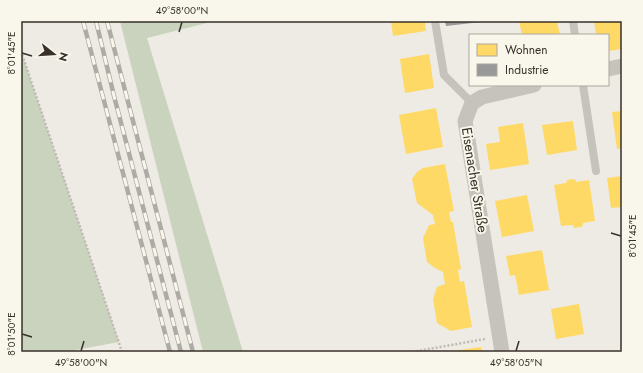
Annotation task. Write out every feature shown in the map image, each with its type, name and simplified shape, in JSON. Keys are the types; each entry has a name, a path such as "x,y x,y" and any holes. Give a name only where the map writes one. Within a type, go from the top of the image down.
{"street":[{"path":"609,69 622,66"},
{"path":"472,103 482,97 530,86"},
{"name":"Eisenacher Straße","path":"472,103 465,122 502,352"}],"lane":[{"path":"436,21 444,75 472,103"},
{"path":"573,21 575,34"},
{"path":"583,86 596,171"}],"path":[{"path":"21,51 122,352"},
{"path":"412,352 499,336"}],"green space":[{"path":"120,21 215,21 147,38 243,352 203,352"},
{"path":"21,51 119,342 65,352 21,352"}],"building: Wohnen":[{"path":"391,21 425,21 426,31 393,36"},
{"path":"519,21 557,21 560,34 522,34"},
{"path":"594,21 622,21 622,49 609,51 609,34 596,34"},
{"path":"429,54 434,88 405,93 400,59"},
{"path":"436,108 443,147 406,154 399,115"},
{"path":"622,111 622,148 617,149 612,112"},
{"path":"573,121 577,150 547,155 542,125"},
{"path":"523,123 529,164 490,170 486,144 500,142 498,127"},
{"path":"445,164 454,211 449,212 451,222 453,222 461,269 458,270 460,282 464,281 472,327 451,331 437,323 433,299 437,287 445,284 443,272 427,262 423,238 429,225 435,224 433,215 417,203 412,179 417,172 423,168"},
{"path":"622,176 622,207 611,208 607,178"},
{"path":"567,180 576,180 576,182 589,180 595,221 583,223 581,227 574,228 573,225 561,226 554,185 566,183"},
{"path":"527,195 534,231 502,237 495,201"},
{"path":"542,250 549,290 519,295 515,275 510,276 506,256"},
{"path":"579,304 584,334 556,339 551,309"},
{"path":"481,347 482,352 453,352 453,351"}],"building: Industrie":[{"path":"445,21 480,21 481,22 446,26"}],"railway":[{"path":"83,21 170,352"},
{"path":"96,21 114,96 181,352"},
{"path":"107,21 193,352"}]}
